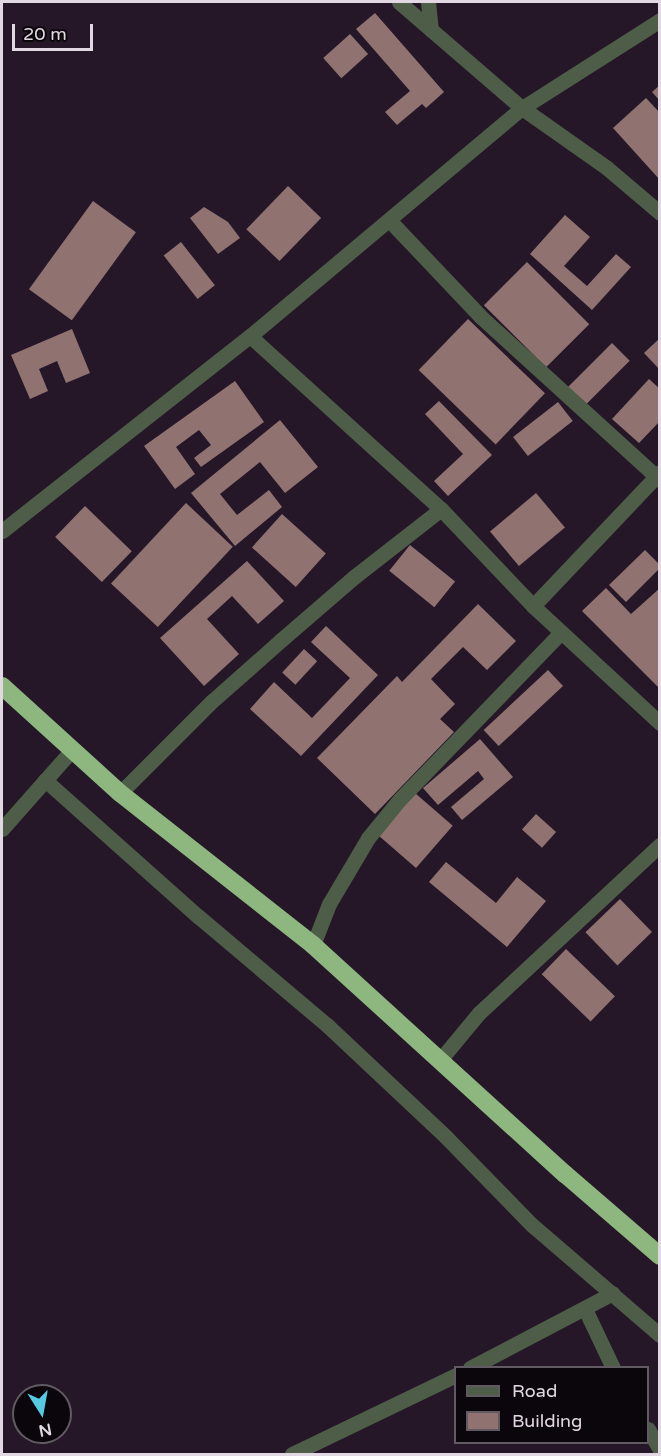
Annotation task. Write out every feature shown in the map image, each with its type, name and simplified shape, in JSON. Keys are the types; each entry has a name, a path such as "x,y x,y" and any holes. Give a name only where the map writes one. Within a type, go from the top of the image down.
{"highway":[{"path":"2,686 71,751 120,793 313,945 660,1256"}],"street":[{"path":"399,2 522,108 607,168 660,213"},
{"path":"428,2 431,30"},
{"path":"2,531 250,336 390,221 522,108 660,20"},
{"path":"390,221 481,317 658,476 533,606"},
{"path":"250,336 441,509 533,606 660,723"},
{"path":"120,793 219,694 354,577 441,509"},
{"path":"313,945 329,904 368,838 400,800 561,632"},
{"path":"2,829 71,751"},
{"path":"45,780 190,909 328,1026 445,1136 532,1225 660,1335"},
{"path":"440,1060 479,1013 660,845"},
{"path":"474,1366 585,1310 613,1293"},
{"path":"585,1310 612,1366"},
{"path":"292,1455 454,1376"},
{"path":"649,1431 660,1450"}],"building":[{"path":"375,13 444,92 426,108 422,104 397,125 385,112 410,91 356,29"},
{"path":"350,34 368,54 341,78 323,58"},
{"path":"660,85 660,101 652,92"},
{"path":"646,98 660,113 660,180 613,128"},
{"path":"288,186 321,218 279,261 246,229"},
{"path":"93,201 136,232 72,320 29,289"},
{"path":"204,207 228,222 240,238 218,254 190,218"},
{"path":"565,215 590,237 564,266 587,286 616,254 631,267 592,310 530,254"},
{"path":"181,242 215,285 198,299 164,256"},
{"path":"527,262 589,324 546,367 484,305"},
{"path":"468,319 545,393 496,444 419,370"},
{"path":"72,329 90,373 66,383 57,361 39,369 48,391 30,399 11,355"},
{"path":"660,338 660,370 644,353"},
{"path":"612,343 630,361 584,407 566,389"},
{"path":"649,379 660,389 660,421 639,443 612,419"},
{"path":"235,381 264,422 201,467 194,458 211,445 199,430 176,447 195,474 175,489 144,446"},
{"path":"439,401 492,455 448,496 434,481 463,454 425,414"},
{"path":"558,402 573,421 528,456 513,437"},
{"path":"280,420 318,467 285,493 260,462 220,494 237,515 269,490 282,507 235,546 191,493"},
{"path":"536,493 565,527 519,566 490,532"},
{"path":"186,503 233,547 158,627 111,583"},
{"path":"85,506 132,551 102,582 55,537"},
{"path":"282,514 326,553 296,587 252,547"},
{"path":"410,545 455,582 434,607 389,571"},
{"path":"645,550 660,565 660,568 626,602 609,585"},
{"path":"247,561 284,601 258,624 232,596 207,619 239,654 204,686 160,638"},
{"path":"606,588 631,614 660,588 660,689 582,611"},
{"path":"478,604 516,641 487,670 463,647 431,679 455,704 440,719 454,732 375,814 317,758 397,676 402,682"},
{"path":"326,626 378,675 301,756 250,709 274,682 312,718 350,678 311,642"},
{"path":"304,649 317,661 295,685 282,672"},
{"path":"548,670 563,686 499,746 484,730"},
{"path":"480,739 513,777 462,820 451,807 484,779 478,771 438,805 423,788"},
{"path":"415,793 453,826 416,868 378,835"},
{"path":"536,814 556,832 542,848 522,830"},
{"path":"446,862 496,903 517,877 546,901 507,947 429,882"},
{"path":"620,899 652,932 617,965 585,932"},
{"path":"566,949 615,996 591,1021 542,974"}]}
